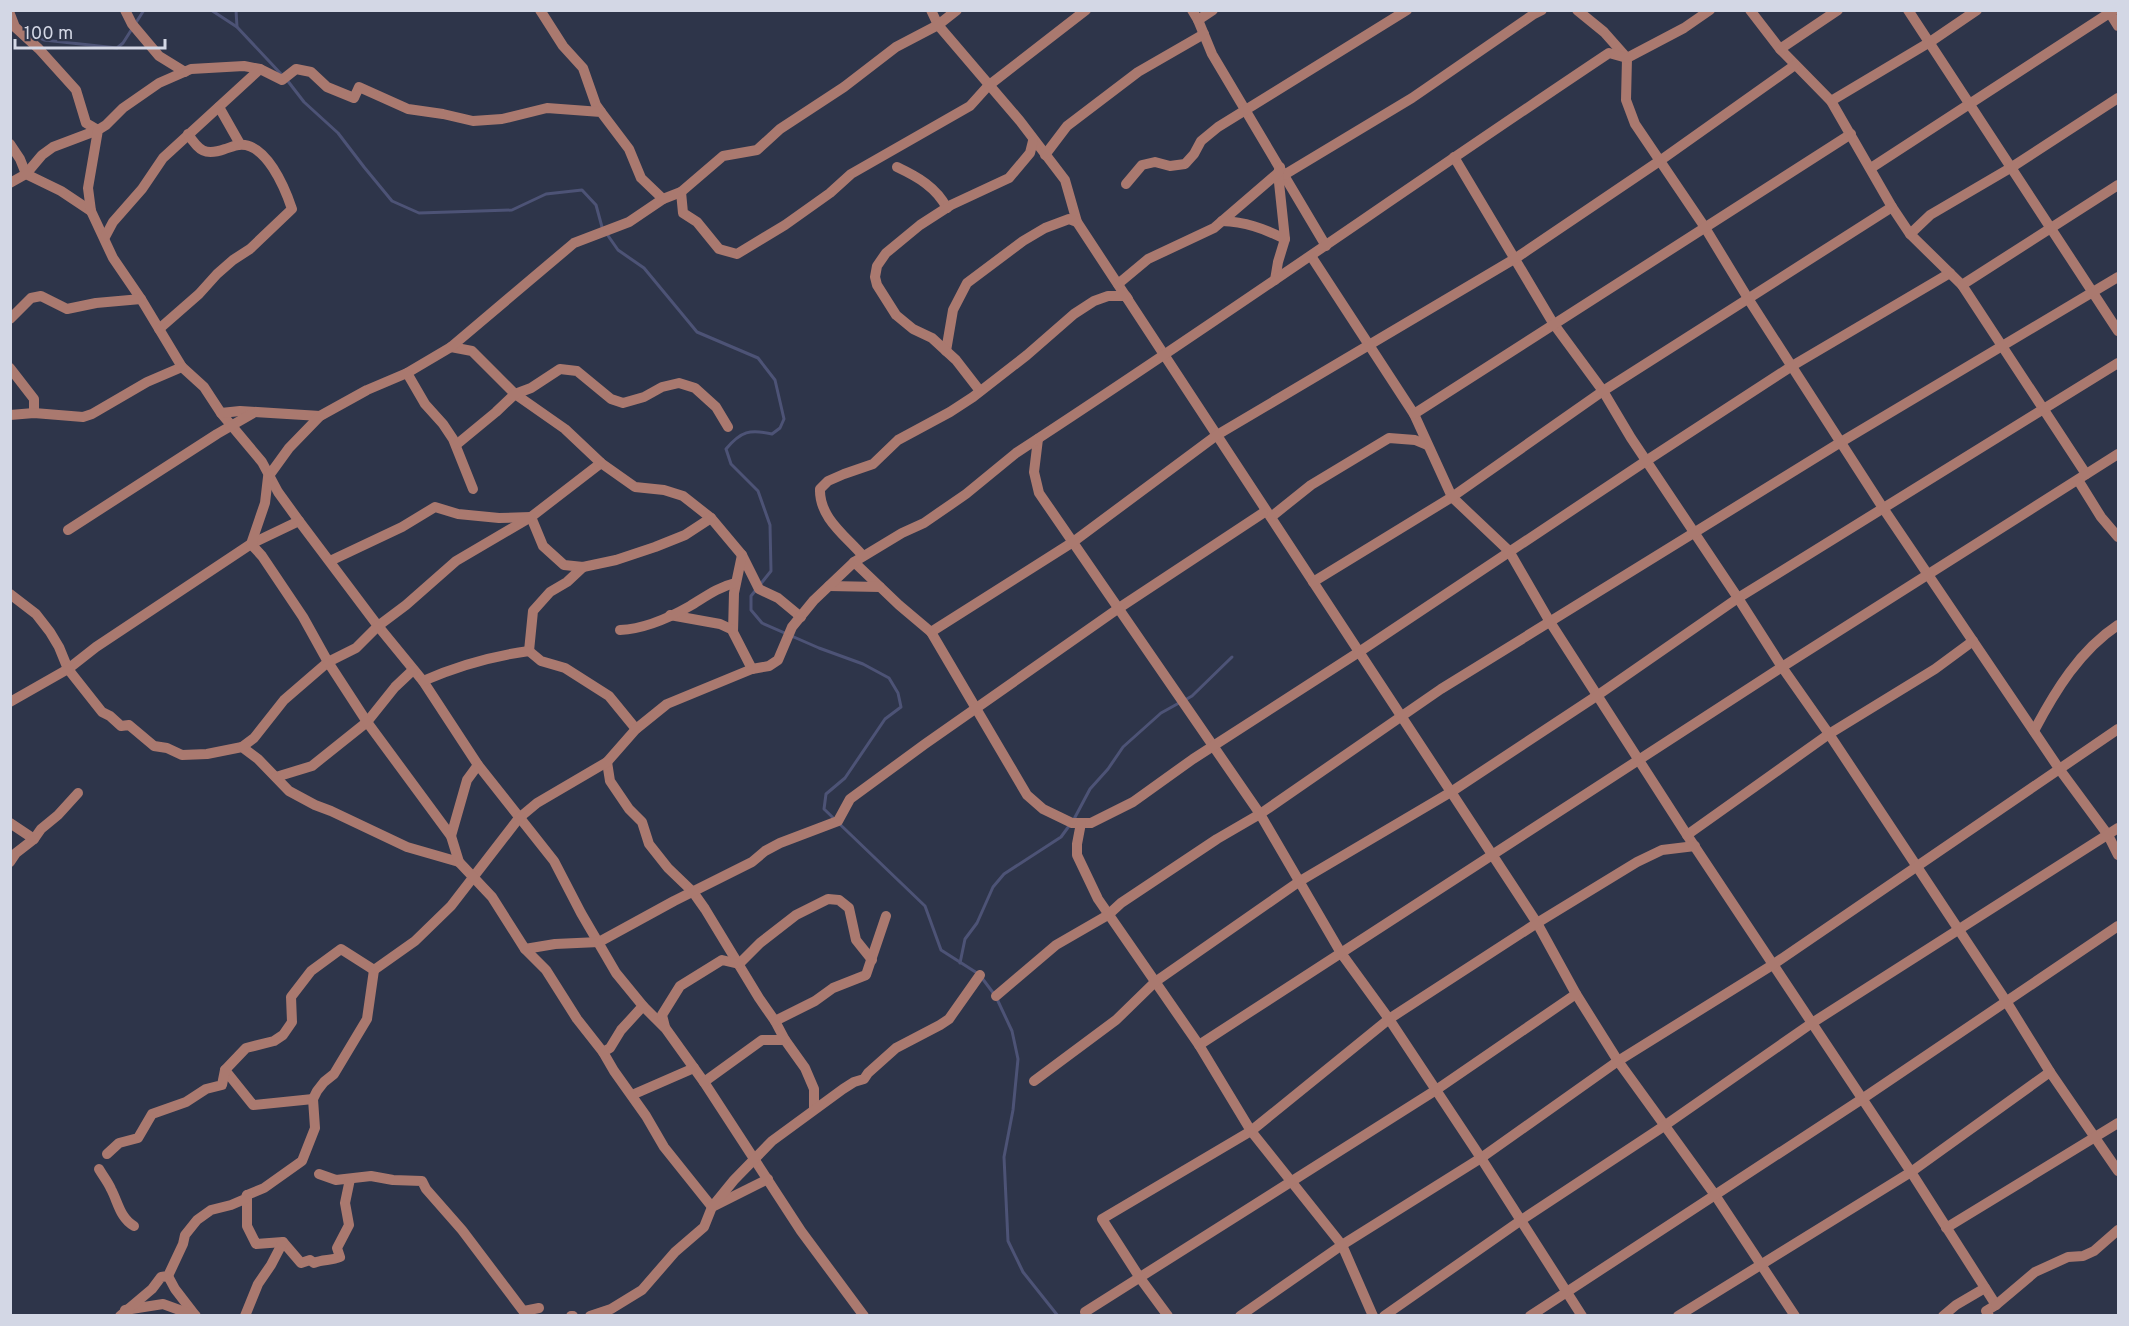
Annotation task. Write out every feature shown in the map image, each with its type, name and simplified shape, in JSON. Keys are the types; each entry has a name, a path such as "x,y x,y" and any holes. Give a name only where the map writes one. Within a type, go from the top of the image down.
{"street":[{"path":"125,10 146,43 162,59 185,72"},
{"path":"540,10 563,46 583,68 596,105 629,148 641,178 663,199"},
{"path":"931,10 938,25 1020,121 1065,180 1077,222 1267,515 1537,923 1576,994 1618,1061 1715,1195 1795,1316"},
{"path":"251,544 265,503 268,477 289,448 320,416 367,390 407,373 451,347 574,243 629,222 663,199 681,192 723,156 758,150 780,129 844,87 896,47 938,25 957,10"},
{"path":"681,192 683,213 702,226 719,249 737,254 785,225 830,193 851,174 970,106 988,86 1086,10"},
{"path":"1213,10 1195,15 1212,54 1326,246"},
{"path":"1126,184 1142,165 1155,162 1170,166 1185,164 1201,141 1245,108 1407,10"},
{"path":"1118,284 1148,259 1214,228 1281,171 1412,98 1524,20 1542,10"},
{"path":"1577,10 1604,32 1627,58 1626,100 1635,124 1704,226 1749,300 1884,508 2060,770 2108,835 2118,855"},
{"path":"122,1313 146,1294 161,1278 168,1276 185,1235 197,1220 211,1210 231,1205 264,1188 302,1161 315,1128 313,1099 316,1090 334,1074 367,1019 374,970 414,941 451,906 519,818 556,790 607,762 636,729 667,704 752,669 770,666 778,660 788,635 801,617 829,586 859,559 902,533 924,523 966,494 1016,453 1610,53 1627,58 1683,28 1710,10"},
{"path":"1750,10 1780,49 1832,101 1910,234 1962,285 2044,409 2082,477 2101,517 2118,537"},
{"path":"1780,49 1838,10"},
{"path":"1908,10 2118,331"},
{"path":"1832,101 1930,42 1977,10"},
{"path":"1871,168 2111,11 2118,26"},
{"path":"10,14 15,27 39,49 76,90 86,123 98,130"},
{"path":"1046,155 1067,126 1138,72 1204,34"},
{"path":"931,632 1073,542 1217,435 1516,258 1661,160 1795,65"},
{"path":"10,183 26,174 46,151 98,130 123,108 159,82 191,69 244,66 260,69 282,80 296,69 311,72 327,87 354,98 359,87 408,110 443,114 473,121 502,119 547,108 601,112"},
{"path":"105,237 113,222 142,189 163,158 260,69"},
{"path":"1910,234 1930,215 2012,167 2118,98"},
{"path":"219,106 240,144"},
{"path":"98,130 88,188 91,211 113,258 182,367 204,387 231,426 262,462 268,477 299,521 378,626 423,681 478,765 554,861 616,973 642,1006 666,1029 704,1082 801,1231 864,1316"},
{"path":"159,329 185,307 217,274 258,242 291,209 285,188 264,156 240,144 213,153 198,149 188,134"},
{"path":"1414,414 1704,226 1851,134"},
{"path":"980,392 963,368 932,338 913,329 896,315 877,285 875,277 877,266 886,253 920,225 946,208 1009,178 1030,153 1034,141"},
{"path":"10,144 26,174 61,191 91,211"},
{"path":"1454,157 1553,323 1603,391 1646,461 1782,667 1829,734 2006,1001 2050,1072 2097,1137 2118,1171"},
{"path":"897,166 931,186 946,208"},
{"path":"1275,280 1285,239 1281,171"},
{"path":"1962,285 2118,185"},
{"path":"1313,582 1452,497 1603,391 1893,207"},
{"path":"946,351 953,310 966,283 992,262 1045,228 1069,219 1077,222"},
{"path":"1221,221 1244,222 1285,239"},
{"path":"1311,256 1414,414 1452,497 1509,551 1550,622 1687,835 1911,1172 1996,1305"},
{"path":"1134,308 1126,296 1108,296 1094,302 1074,314 1028,355 980,392 950,412 898,440 873,464 836,477 820,489 824,512 880,587 931,632 1028,795 1043,809 1072,823 1091,823 1133,802 1213,746 1792,366 1950,273"},
{"path":"996,996 1056,945 1108,915 1121,903 1199,851 1260,814 1441,689 1841,442 2118,277"},
{"path":"10,319 31,298 41,296 68,309 96,303 141,299"},
{"path":"451,347 472,351 515,394 565,429 601,464 634,487 664,490 682,496 711,518 742,555 759,589 778,598 801,617"},
{"path":"1034,1081 1116,1020 1155,982 1300,881 1451,792 1598,695 1738,598 2118,363"},
{"path":"10,415 34,413 72,417 92,414 147,382 182,367"},
{"path":"10,368 34,399 34,413"},
{"path":"456,446 515,394 531,388 560,369 578,371 611,399 622,403 644,397 662,387 679,383 695,388 716,407 728,427"},
{"path":"407,373 425,404 443,424 456,446 473,489"},
{"path":"221,413 240,411 320,416"},
{"path":"68,530 255,412"},
{"path":"525,949 599,942 752,862 765,851 780,843 838,821 850,799 976,708 1119,608 1311,485 1389,438 1414,440 1427,445"},
{"path":"1038,439 1034,472 1039,493 1260,814 1341,953 1389,1018 1582,1316"},
{"path":"1199,1045 1491,854 2118,454"},
{"path":"10,594 36,614 59,646 68,669 102,712 121,726 129,725 154,746 167,748 182,755 207,754 242,747 254,738 284,700 328,662 356,648 378,626 456,561 531,517 601,464"},
{"path":"330,561 402,526 435,507 458,514 499,518 531,517"},
{"path":"531,517 543,546 564,565 583,567 616,560 655,547 686,535 711,518"},
{"path":"10,702 68,669 96,647 251,544 299,521"},
{"path":"251,544 262,556 303,617 328,662 367,722 451,836 459,862 492,897 525,949 546,970 577,1019 632,1095 664,1147 712,1207"},
{"path":"742,555 735,582 733,630 741,651 752,669"},
{"path":"529,651 533,611 550,592 567,582 583,567"},
{"path":"620,630 633,629 670,615 722,586 735,582"},
{"path":"829,586 880,587"},
{"path":"670,615 720,624 733,630"},
{"path":"2034,731 2050,700 2073,669 2097,640 2118,625"},
{"path":"1687,835 1829,734 1935,669 1973,641"},
{"path":"423,681 501,654 529,651 541,661 565,668 609,696 636,729"},
{"path":"276,777 312,766 367,722 413,669"},
{"path":"1240,1316 1342,1245 1481,1158 1618,1061 1774,964 2118,729"},
{"path":"242,747 289,791 315,805 407,847 459,862"},
{"path":"607,762 610,781 629,809 642,822 649,844 668,868 693,892 812,1080 814,1109"},
{"path":"451,836 467,780 478,765"},
{"path":"10,862 16,853 34,839 41,829 58,815 78,793"},
{"path":"10,823 34,839"},
{"path":"1081,823 1077,855 1098,899 1199,1045 1251,1131 1342,1245 1373,1316"},
{"path":"1384,1316 1812,1023 2118,828"},
{"path":"1168,1316 1102,1219 1251,1131 1389,1018 1537,923 1637,862 1662,850 1695,846"},
{"path":"739,964 796,915 828,898 839,900 849,908 856,940 872,960"},
{"path":"775,1021 833,988 861,978 869,971 886,916"},
{"path":"1530,1316 1862,1099 2118,926"},
{"path":"107,1154 119,1143 138,1138 152,1114 186,1102 206,1089 222,1085 225,1070 246,1048 274,1041 283,1035 292,1022 291,997 311,971 341,949 374,970"},
{"path":"666,1029 662,1016 680,986 722,960 739,964"},
{"path":"590,1316 611,1309 642,1290 675,1252 704,1227 712,1207 734,1180 772,1141 814,1109 864,1079 896,1048 949,1018 980,975"},
{"path":"1085,1312 1436,1090 1576,994"},
{"path":"603,1052 610,1048 621,1030 642,1006"},
{"path":"704,1082 762,1040 785,1040"},
{"path":"632,1095 694,1068"},
{"path":"225,1070 253,1105 313,1099"},
{"path":"1678,1316 1760,1263 1911,1172 2050,1072"},
{"path":"1946,1228 2118,1123"},
{"path":"99,1169 112,1190 120,1211 134,1226"},
{"path":"319,1174 336,1180 371,1176 393,1180 422,1181 426,1189 462,1230 526,1313 539,1308"},
{"path":"283,1242 301,1263 310,1260 314,1263 322,1259 332,1260 340,1257 337,1248 349,1226 345,1203 350,1179"},
{"path":"712,1207 768,1179"},
{"path":"247,1195 247,1226 256,1244 283,1242"},
{"path":"1989,1316 1986,1311 2035,1272 2068,1257 2083,1256 2094,1251 2118,1230"},
{"path":"245,1316 258,1284 283,1242"},
{"path":"168,1276 195,1315"},
{"path":"1943,1316 1956,1305 1985,1288"},
{"path":"122,1313 163,1304 195,1315"}],"waterway":[{"path":"26,32 44,40 117,48 123,43 144,10"},
{"path":"211,10 237,27 282,75"},
{"path":"236,10 237,27"},
{"path":"287,80 304,102 338,133 392,201 419,213 512,210 546,194 582,190 596,205 602,227 618,250 644,268 697,332 758,358 775,380 784,419 780,428 772,434 746,433 736,438 726,449 731,464 758,491 770,525 771,571 751,596 751,610 762,623 863,664 889,678 898,693 901,707 885,719 845,778 826,794 824,809 925,906 941,950 977,973"},
{"path":"1185,700 1232,657"},
{"path":"1073,821 1090,789 1123,747 1161,713 1179,703"},
{"path":"960,963 965,939 977,923 993,887 1004,874 1061,837 1069,826"},
{"path":"982,978 994,994"},
{"path":"997,999 1012,1031 1018,1059 1013,1110 1004,1157 1008,1241 1023,1272 1058,1316"}]}
